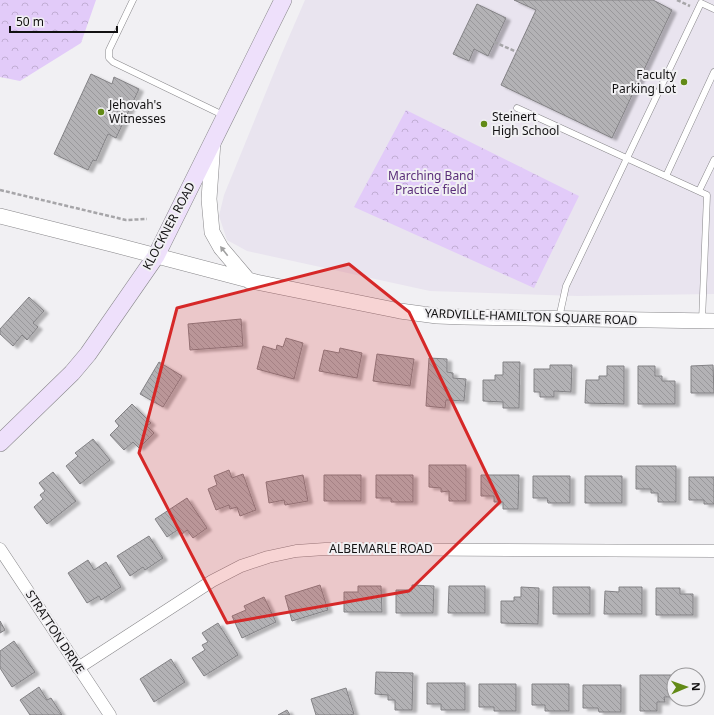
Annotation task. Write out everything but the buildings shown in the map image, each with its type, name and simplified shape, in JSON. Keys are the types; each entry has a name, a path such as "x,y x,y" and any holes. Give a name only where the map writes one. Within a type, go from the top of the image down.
{"main road":[{"name":"KLOCKNER ROAD","path":"0,443 72,373 88,354 156,256 283,0"}],"street":[{"path":"213,140 209,199 212,232 221,248 249,281"},
{"name":"YARDVILLE-HAMILTON SQUARE ROAD","path":"0,216 249,281 400,311 463,317 708,321"},
{"name":"STRATTON DRIVE","path":"0,549 110,715"},
{"name":"ALBEMARLE ROAD","path":"78,668 212,581 241,566 268,557 296,551 325,549 714,551"}],"lane":[{"path":"134,0 109,50 109,58 114,62 225,116"},
{"path":"559,318 566,286 628,159 701,3 714,9"},
{"path":"666,176 714,72"},
{"path":"517,108 714,198"},
{"path":"699,191 714,160"},
{"path":"707,195 708,321"}],"path":[{"path":"494,42 517,52"},
{"path":"0,190 126,220 147,219"}],"highlighted area":[{"path":"349,264 409,312 500,502 409,591 227,623 139,453 177,308"}],"shaded area":[{"name":"Steinert High School","path":"305,0 714,0 714,294 577,296 430,291 247,251 227,240 219,216 224,195"}],"green space":[{"path":"0,0 96,0 81,43 20,81 0,77"},
{"name":"Marching Band Practice field","path":"406,110 579,196 534,288 354,207"}],"place":[{"name":"Faculty Parking Lot","path":"684,82"},
{"name":"Jehovah's Witnesses","path":"101,112"},
{"name":"Steinert High School","path":"484,124"}]}
